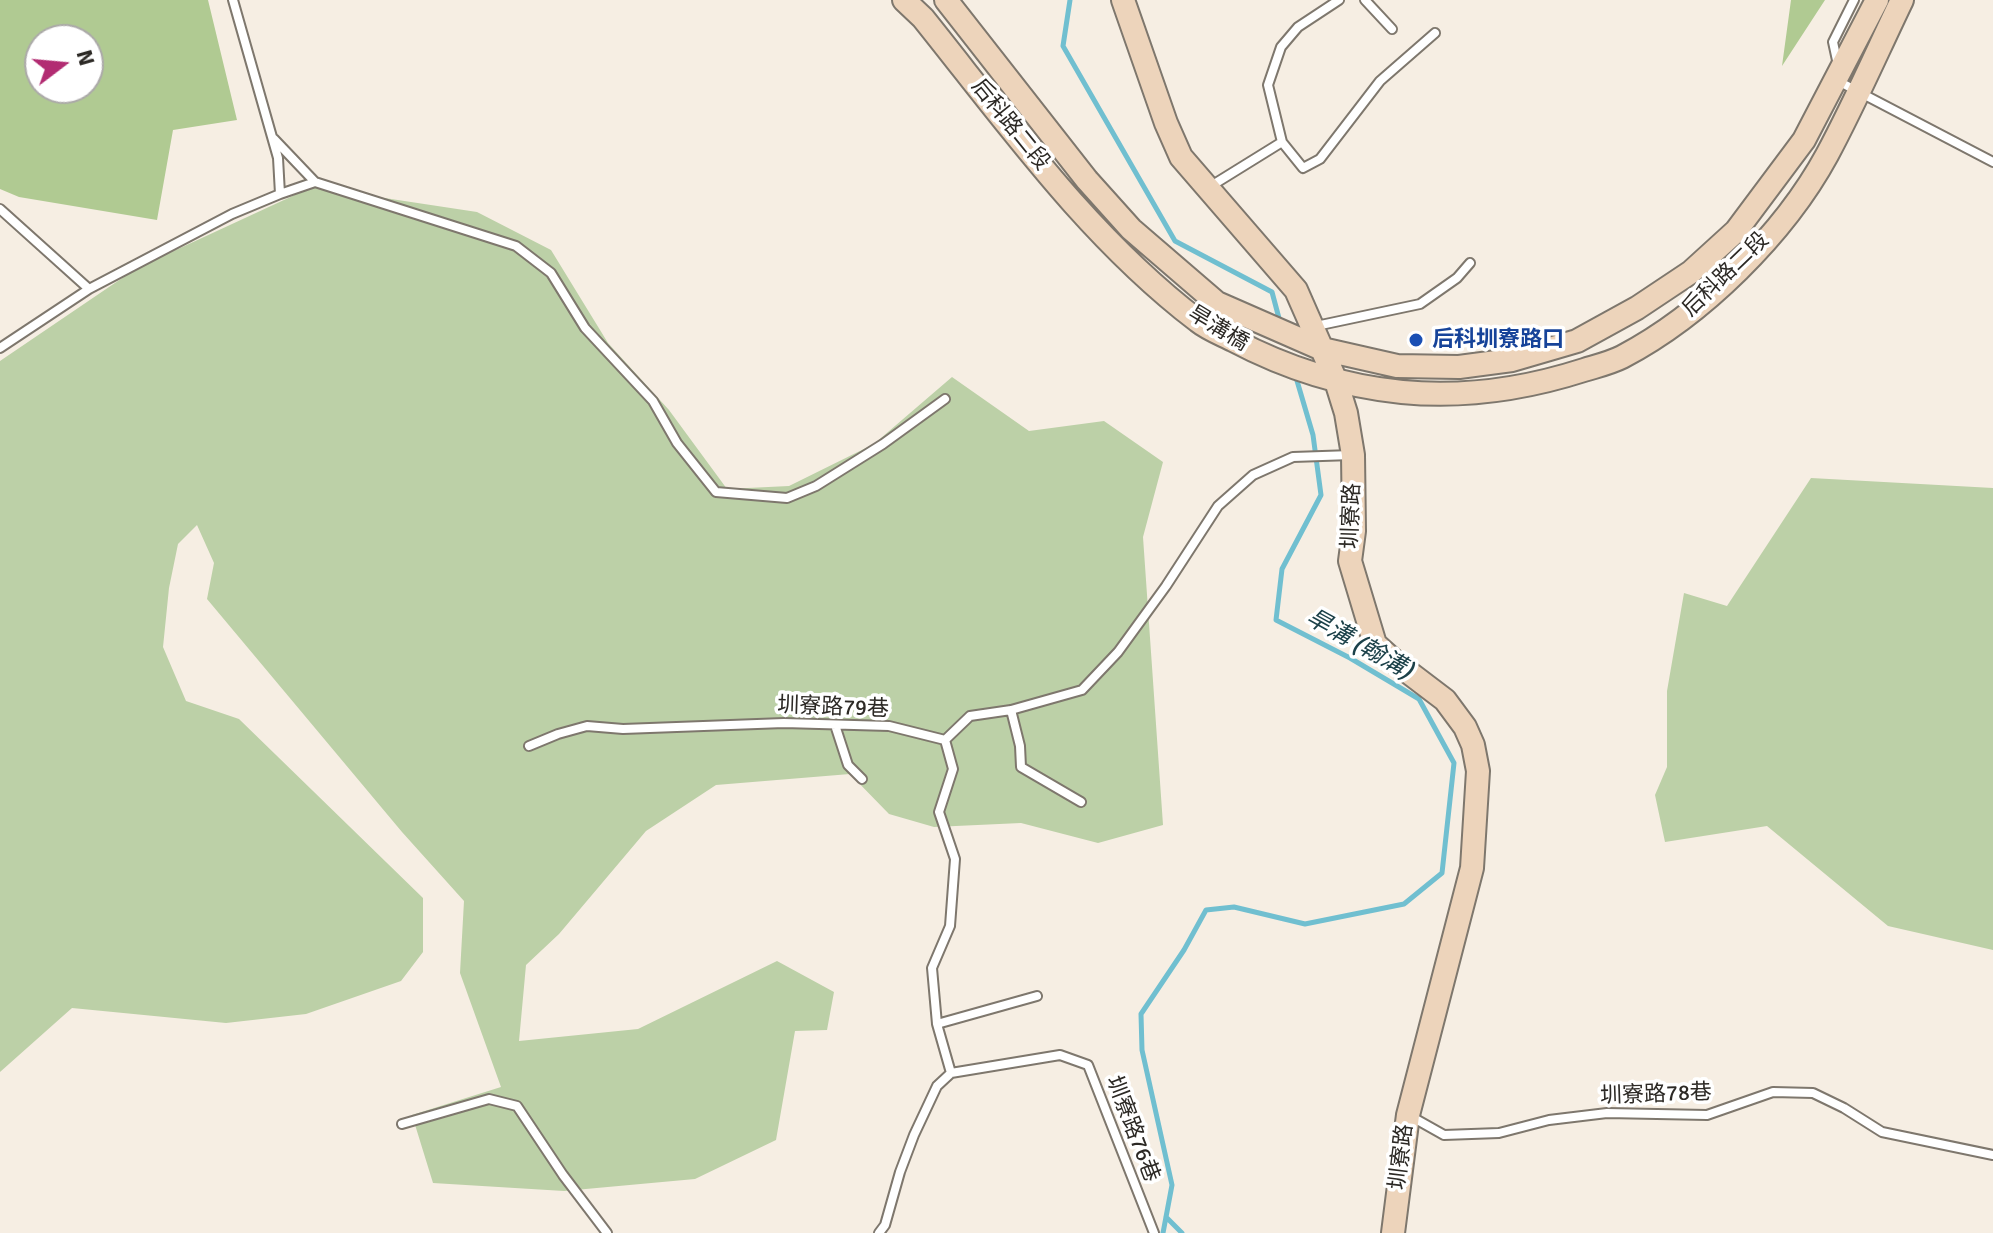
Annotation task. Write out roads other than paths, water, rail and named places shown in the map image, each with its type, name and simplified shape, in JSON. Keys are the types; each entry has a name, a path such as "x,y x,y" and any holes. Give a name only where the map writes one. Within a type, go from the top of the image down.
{"street":[{"name":"后科路二段","path":"904,0 923,18 1038,161 1116,251"},
{"name":"后科路二段","path":"946,0 1041,125 1131,229"},
{"name":"圳寮路","path":"1123,0 1181,157 1296,290 1336,381 1346,413 1353,455 1354,531 1350,561 1375,644 1445,700 1465,727 1473,745 1478,771 1472,868 1408,1115 1395,1232"},
{"name":"后科路二段","path":"1322,349 1397,366 1459,367 1512,360 1577,341 1637,308 1691,272 1736,231 1804,140 1877,0"},
{"name":"后科路二段","path":"1336,381 1439,395 1501,391 1561,377 1620,358 1689,314 1749,259 1799,199 1826,157 1902,0"},
{"name":"旱溝橋","path":"1131,229 1217,303 1322,349"},
{"name":"旱溝橋","path":"1116,251 1200,323 1266,358 1336,381"}],"lane":[{"path":"233,0 278,158 280,194"},
{"path":"1339,0 1298,27 1281,47 1268,85 1282,142 1303,168 1320,159 1380,81 1435,33"},
{"path":"1365,0 1392,29"},
{"path":"1854,0 1833,42 1838,76 1858,91 1993,162"},
{"path":"272,136 315,182 516,246 551,273 585,328 653,401 677,443 716,492 787,498 829,478 945,399"},
{"path":"1206,189 1282,142"},
{"path":"0,348 89,289 232,214 315,182"},
{"path":"0,209 89,289"},
{"path":"1311,327 1420,304 1457,278 1470,263"},
{"path":"879,1233 885,1225 914,1135 937,1086 951,1073 937,1024 932,968 950,926 955,859 939,812 953,769 945,740 970,716 1011,710 1082,690 1118,652 1218,506 1253,475 1293,457 1353,455"},
{"path":"1011,710 1020,746 1021,767 1081,802"},
{"name":"圳寮路79巷","path":"529,746 587,726 623,729 784,723 889,726 945,740"},
{"path":"835,725 848,765 862,779"},
{"path":"937,1024 1037,996"},
{"name":"圳寮路76巷","path":"951,1073 1060,1055 1088,1065 1154,1233"},
{"name":"圳寮路78巷","path":"1408,1115 1444,1135 1499,1133 1549,1120 1607,1113 1707,1115 1773,1092 1813,1093 1882,1132 1993,1155"},
{"path":"402,1124 489,1099 517,1106 607,1233"}],"waterway":[{"name":"旱溝 (翰溝)","path":"1070,0 1063,46 1175,241 1272,292 1280,322"},
{"name":"旱溝 (翰溝)","path":"1163,1233 1172,1185 1142,1050 1141,1014 1184,950 1206,910 1234,907 1305,924 1404,904 1442,873 1454,763 1419,699 1350,658 1276,620 1282,569 1321,495 1313,435 1295,374"},
{"path":"1166,1217 1182,1233"}],"place":[{"name":"后科圳寮路口","path":"1416,340"}]}
